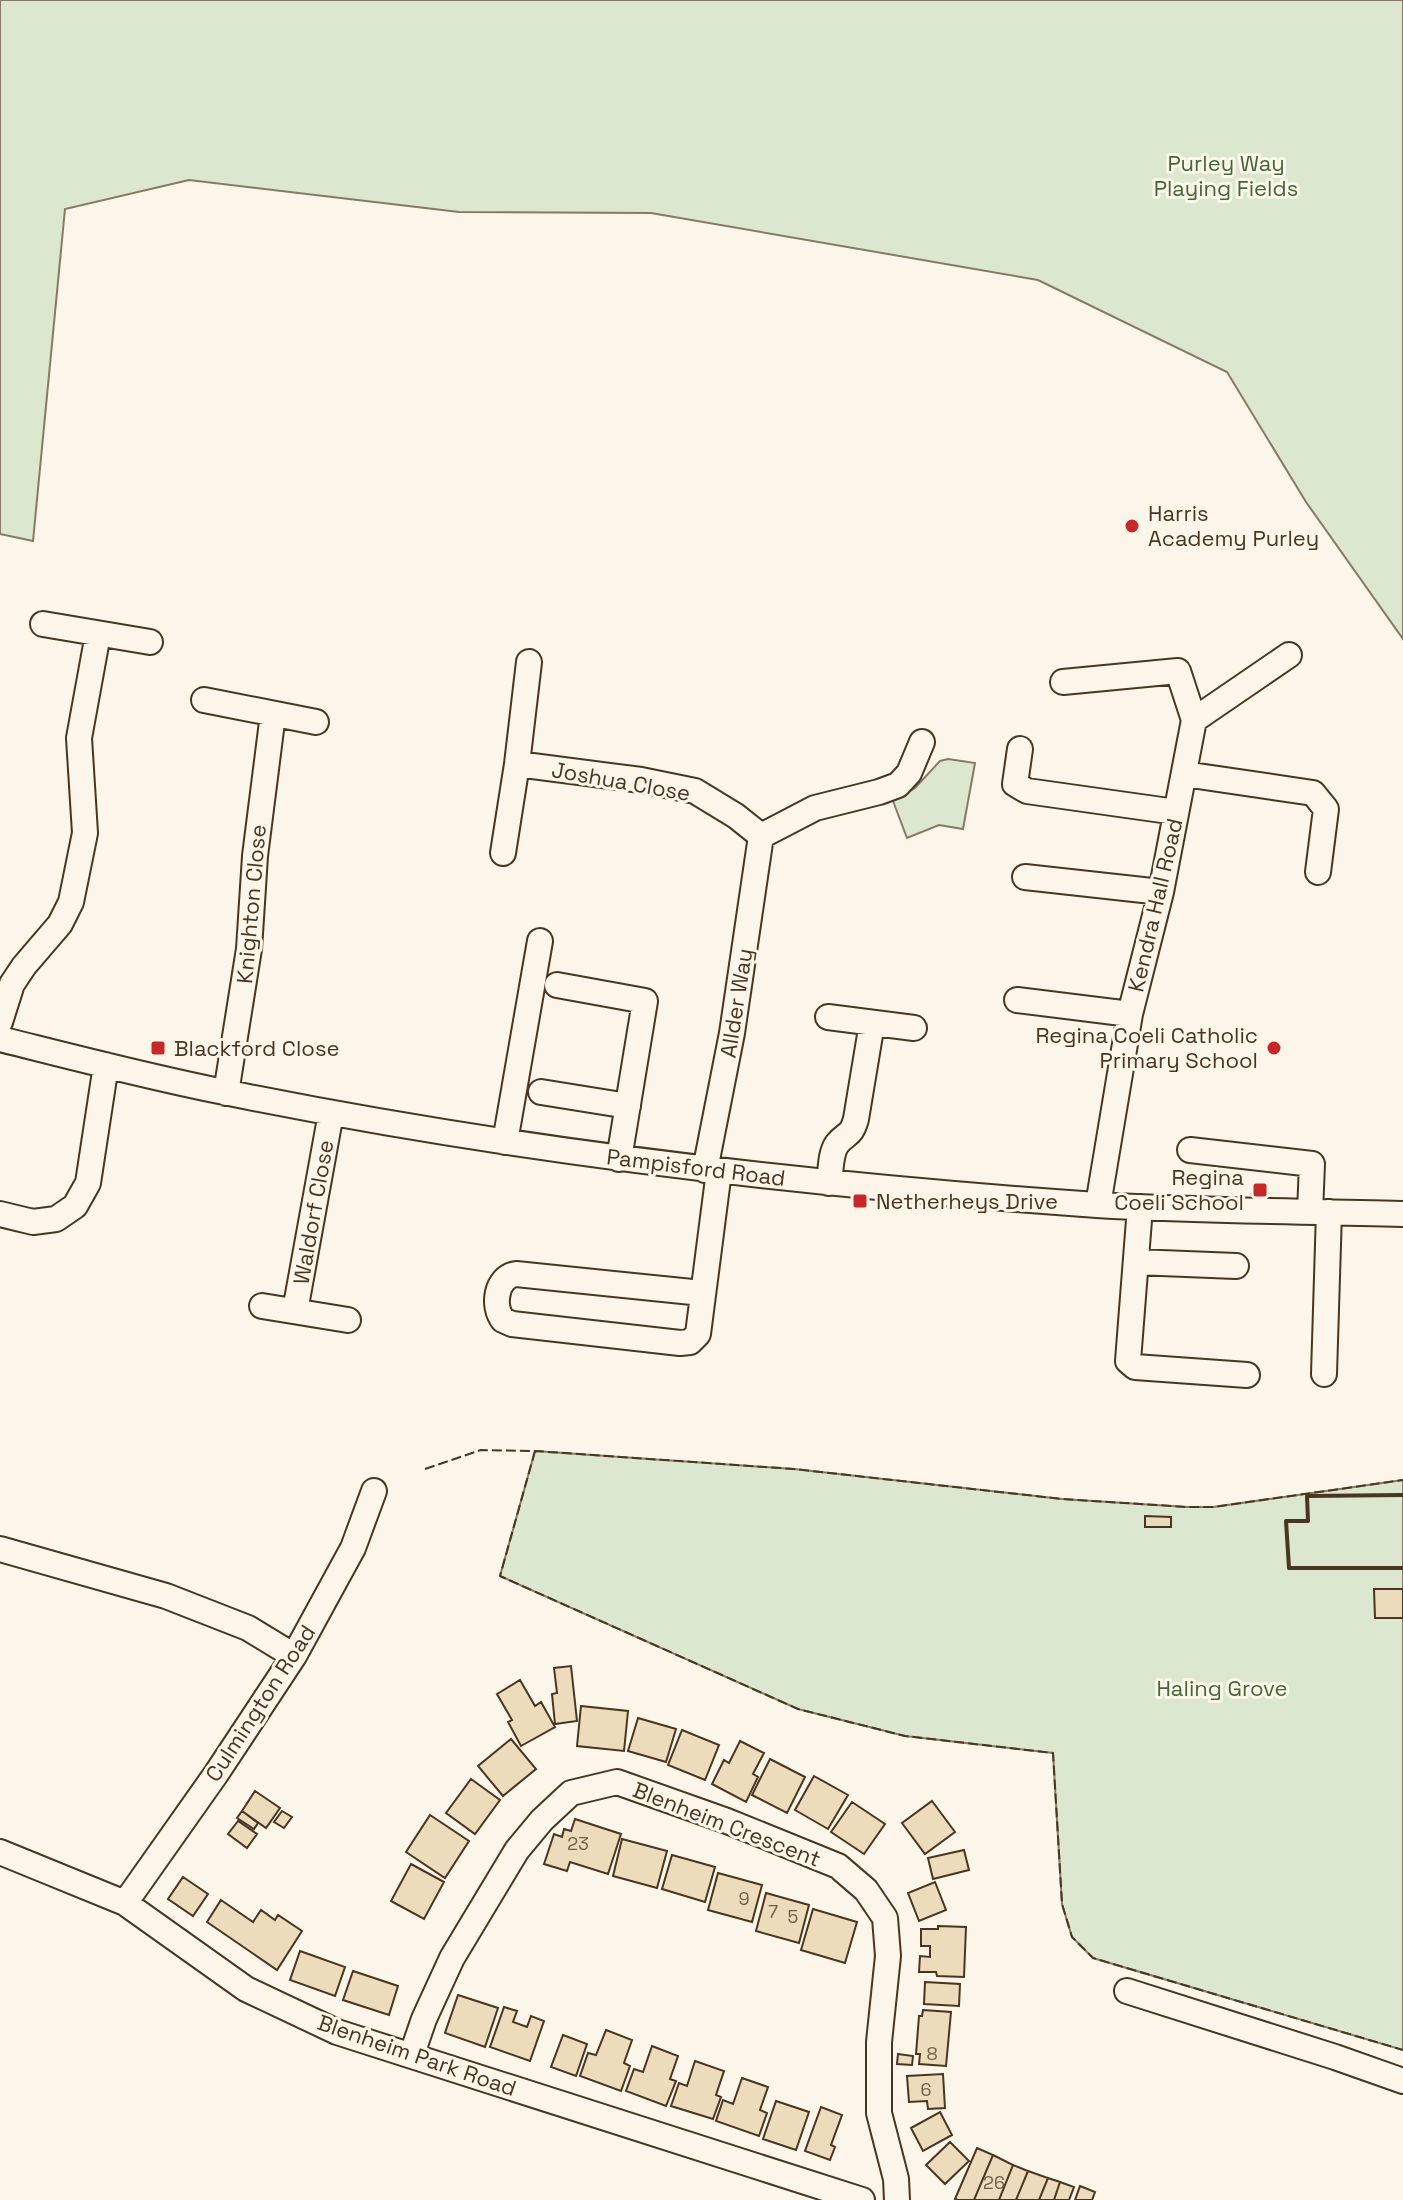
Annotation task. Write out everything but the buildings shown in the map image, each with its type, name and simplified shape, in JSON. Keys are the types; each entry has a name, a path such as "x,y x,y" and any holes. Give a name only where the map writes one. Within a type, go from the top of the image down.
{"street":[{"path":"43,624 150,642"},
{"path":"0,1022 12,984 60,924 71,902 85,833 79,738 98,634"},
{"path":"1063,682 1178,671 1194,720 1289,655"},
{"path":"503,853 529,662"},
{"path":"204,700 316,722"},
{"name":"Knighton Close","path":"226,1093 249,949 255,856 273,714"},
{"name":"Kendra Hall Road","path":"1098,1205 1130,1014 1161,892 1194,720"},
{"path":"761,836 815,808 898,785 909,773 922,742"},
{"path":"1020,749 1015,784 1027,791 1176,812"},
{"name":"Joshua Close","path":"517,764 641,780 695,791 736,816 761,836"},
{"path":"1184,774 1313,793 1326,809 1318,872"},
{"name":"Allder Way","path":"712,1170 761,836"},
{"path":"1025,877 1161,892"},
{"path":"505,1142 540,941"},
{"path":"557,985 645,1001 619,1159"},
{"path":"1017,1000 1130,1014"},
{"path":"828,1017 914,1028"},
{"path":"829,1183 837,1144 853,1131 872,1023"},
{"name":"Pampisford Road","path":"0,1039 226,1093 619,1159 829,1183 1098,1205 1403,1214"},
{"path":"0,1214 33,1222 56,1219 75,1206 88,1183 106,1065"},
{"path":"541,1092 628,1106"},
{"name":"Waldorf Close","path":"295,1311 331,1113"},
{"path":"1190,1150 1312,1164 1320,1212 1324,1374"},
{"path":"702,1293 516,1274 504,1278 499,1287 497,1308 499,1317 512,1324 690,1342 698,1334 702,1293 712,1170"},
{"path":"1140,1207 1128,1361 1135,1367 1247,1375"},
{"path":"1136,1262 1236,1266"},
{"name":"Waldorf Close","path":"262,1306 348,1320"},
{"name":"Culmington Road","path":"125,1903 294,1656 353,1548 374,1491"},
{"path":"0,1549 166,1596 248,1628 294,1656"},
{"name":"Blenheim Crescent","path":"412,2054 452,1958 517,1850 542,1820 571,1793 617,1782 727,1821 838,1866 866,1890 885,1918 888,1956 879,2042 879,2113 896,2179 897,2200"},
{"name":"Blenheim Park Road","path":"0,1852 125,1903 246,1989 337,2032 862,2200"},
{"path":"1127,1991 1403,2081"}],"green space":[{"name":"Purley Way Playing Fields","path":"0,0 1403,0 1403,639 1306,502 1227,372 1038,280 651,213 459,212 189,180 65,209 33,541 0,534"},
{"path":"948,759 975,763 963,829 939,825 907,838 893,801 915,788 940,761"},
{"name":"Haling Grove","path":"535,1451 794,1469 1062,1499 1187,1507 1213,1507 1403,1480 1403,2050 1093,1958 1072,1937 1062,1904 1053,1753 905,1736 798,1709 500,1576"}],"fence":[{"path":"425,1469 481,1450 535,1451 794,1469 1062,1499 1187,1507 1213,1507 1403,1480"},
{"path":"535,1451 500,1576 798,1709 905,1736 1053,1753 1062,1904 1072,1937 1093,1958 1403,2050"}],"wall":[{"path":"1403,1495 1307,1496 1308,1521 1286,1521 1289,1568 1403,1568"}],"place":[{"name":"Harris Academy Purley","path":"1132,526"},
{"name":"Blackford Close","path":"158,1048"},
{"name":"Regina Coeli Catholic Primary School","path":"1274,1048"},
{"name":"Regina Coeli School","path":"1260,1190"},
{"name":"Netherheys Drive","path":"860,1201"}]}
